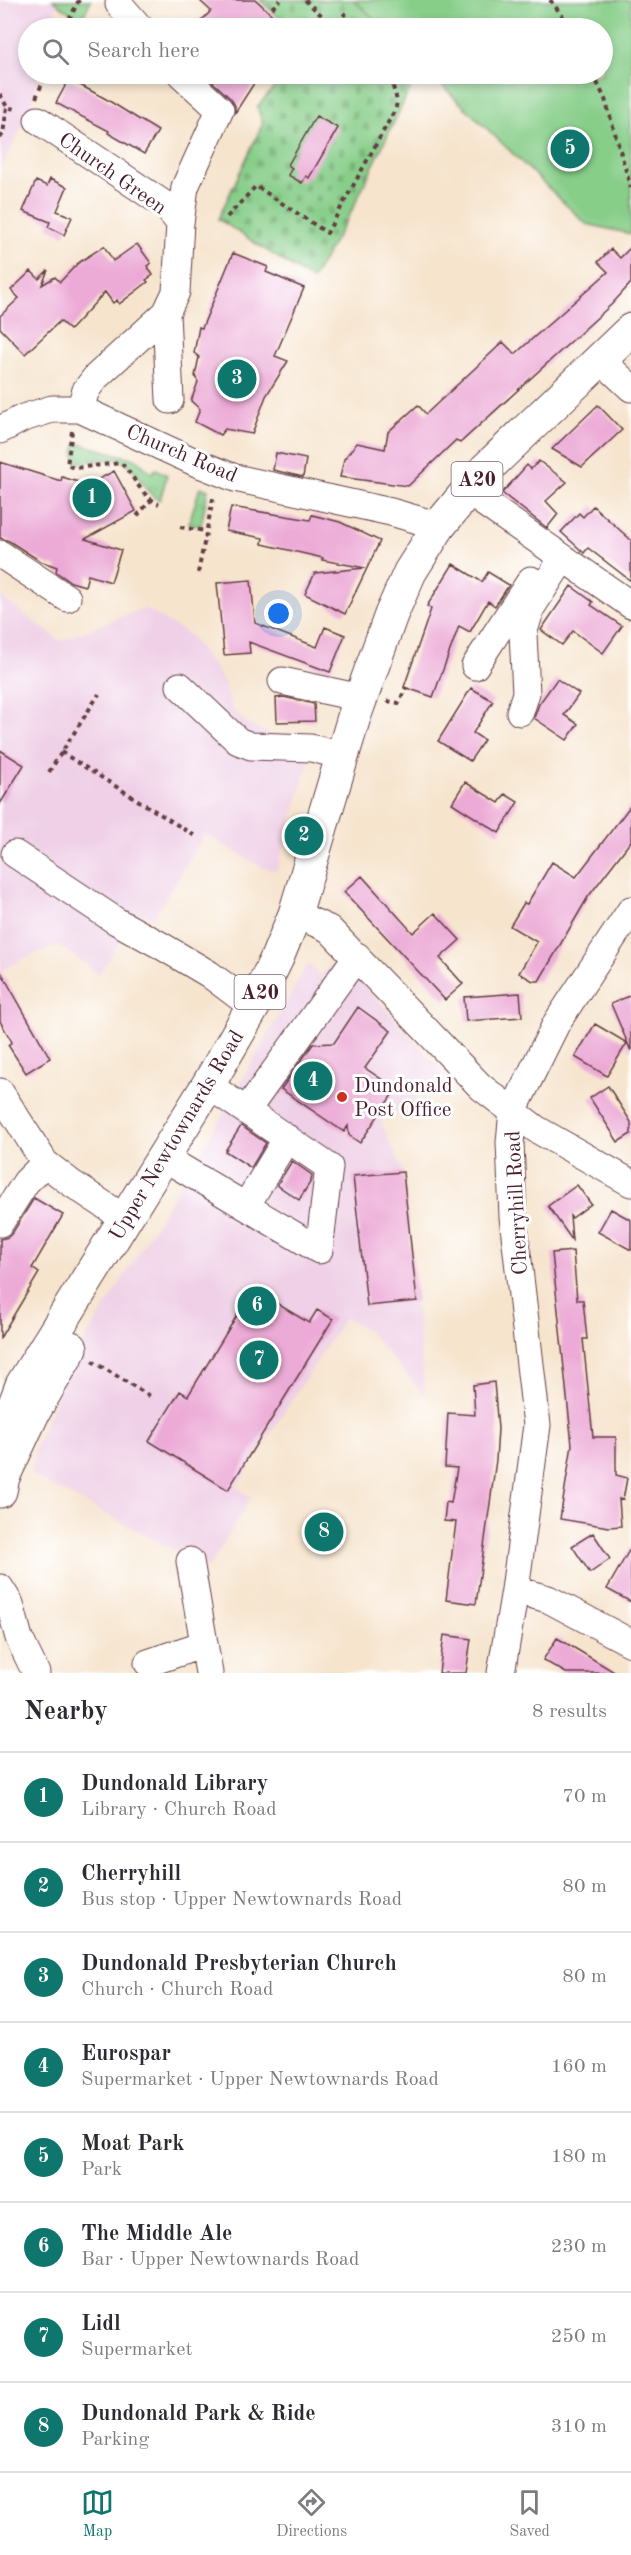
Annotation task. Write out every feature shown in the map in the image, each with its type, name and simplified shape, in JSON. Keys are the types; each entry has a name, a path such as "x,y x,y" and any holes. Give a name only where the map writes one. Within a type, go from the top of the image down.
{"highway":[{"name":"Upper Newtownards Road","path":"0,1443 11,1396 102,1256 208,1085 253,1007 295,914 343,756 372,700 405,583 439,526 467,491 503,451 631,330"},
{"path":"0,1491 3,1477 33,1413 102,1298 102,1256"}],"street":[{"path":"119,4 131,18"},
{"path":"180,223 185,188 220,110 192,84"},
{"name":"Church Green","path":"34,116 165,205 180,223 176,292 166,313 96,377 86,390 77,418"},
{"path":"166,313 170,400"},
{"path":"600,360 631,388"},
{"name":"Church Road","path":"0,430 23,418 52,408 235,478 391,512 439,526"},
{"path":"467,491 631,605"},
{"path":"475,666 557,554"},
{"path":"519,712 526,693 523,634 531,608 557,554"},
{"path":"0,555 68,598"},
{"path":"282,681 372,700"},
{"path":"180,686 238,741 251,746 274,749 311,748 343,756"},
{"path":"15,854 116,921 209,974 253,1007"},
{"name":"Cherryhill Road","path":"295,914 329,929 481,1087 513,1111 510,1142 513,1217 537,1425 515,1590 501,1673"},
{"path":"627,923 557,1022 513,1111 536,1129 631,1183"},
{"path":"246,1111 357,956"},
{"path":"163,1157 319,1250 329,1167 208,1085"},
{"path":"0,1092 45,1163 124,1218"},
{"path":"246,1206 287,1138"},
{"path":"0,1223 26,1182 45,1163"},
{"path":"190,1561 209,1673"},
{"path":"0,1588 10,1604 10,1629 36,1673"},
{"path":"515,1590 548,1599 631,1643"},
{"path":"148,1663 204,1644"}],"path":[{"path":"70,18 79,0"},
{"path":"272,8 280,0"},
{"path":"305,0 323,18"},
{"path":"550,0 564,18"},
{"path":"342,18 346,13"},
{"path":"226,217 256,186 327,233 395,110 397,100 392,84"},
{"path":"598,84 605,99 631,188"},
{"path":"0,94 7,107 3,134 0,138"},
{"path":"7,107 34,116"},
{"path":"77,418 67,465 74,468 121,463 151,500 159,504"},
{"path":"198,573 205,531 216,488"},
{"path":"137,516 151,500"},
{"path":"180,527 205,531"},
{"path":"372,700 399,703 406,687"},
{"path":"49,772 99,694"},
{"path":"61,752 195,836"},
{"path":"93,1362 153,1398"}],"shaded area":[{"path":"0,0 53,0 57,5 54,18 18,18 18,84 37,84 30,112 0,169"},
{"path":"0,596 60,641 144,608 191,636 225,683 232,709 246,723 269,734 317,733 277,870 263,868 205,834 154,918 138,913 99,974 59,945 38,952 0,971"},
{"path":"339,957 446,1076 381,1122 403,1172 425,1396 369,1332 345,1317 236,1487 251,1497 209,1568 31,1475 35,1449 68,1368 224,1113 308,963 321,976"}],"green space":[{"path":"53,0 91,0 82,18 77,18"},
{"path":"260,0 354,0 373,18 279,18"},
{"path":"354,0 631,0 631,234 586,224 440,84 613,84 613,18 373,18"},
{"path":"277,84 412,84 351,212 312,280 218,219 263,123 257,107"},
{"path":"77,443 135,459 152,473 156,469 167,475 160,500 149,492 131,467 119,460 76,463 74,452"},
{"path":"200,487 208,490 201,526 189,523"}],"building":[{"path":"199,0 256,0 275,18 204,18 211,11"},
{"path":"66,84 78,84 158,131 144,154 108,133 109,131 56,103"},
{"path":"215,84 254,84 235,113 235,106"},
{"path":"316,116 338,128 309,178 306,176 302,183 288,175 292,168 288,165"},
{"path":"50,179 67,187 57,211 72,217 64,235 48,227 50,222 23,211 36,181 47,186"},
{"path":"137,244 151,263 147,266 153,275 146,280 148,282 119,304 117,300 113,303 105,292 70,330 60,321 25,354 0,328 0,316 19,298 11,290 31,271 39,279 48,270 42,285 55,277 60,282 78,263 104,246 113,261"},
{"path":"631,247 631,283 612,304 460,443 456,440 408,486 340,477 344,459 357,443 385,449 388,432 418,405 426,414 503,342 515,354 608,272 598,262 611,249 620,258"},
{"path":"233,253 268,267 266,272 304,288 275,356 288,361 266,396 252,434 225,429 220,435 195,422 200,409 191,401 198,382 195,376 199,357 194,353 199,327 202,328"},
{"path":"598,405 622,430 582,467 552,449"},
{"path":"276,453 306,459 303,477 273,470"},
{"path":"539,461 567,482 546,501 558,514 547,528 502,493 527,465 531,469"},
{"path":"0,462 61,481 62,477 88,485 114,471 136,511 85,539 121,550 111,582 88,575 85,586 71,582 56,572 57,567 40,561 9,541 0,538"},
{"path":"593,506 631,540 631,581 588,548 584,553 561,532 579,513 583,517"},
{"path":"231,507 310,520 312,515 340,522 380,541 345,614 305,594 315,573 365,568 322,560 323,558 262,544 263,538 226,531"},
{"path":"453,564 482,582 488,572 509,585 495,606 488,601 470,632 459,626 433,697 404,687 431,609 427,606"},
{"path":"251,580 255,623 317,647 325,627 345,635 330,672 249,642 250,653 224,655 217,583"},
{"path":"571,586 593,602 591,605 622,626 603,653 573,631 562,645 541,630"},
{"path":"557,679 579,694 564,715 578,724 567,740 534,718 539,704"},
{"path":"471,688 493,701 473,733 484,740 470,761 438,741"},
{"path":"284,697 314,704 315,721 277,722 276,698"},
{"path":"0,750 24,765 0,804"},
{"path":"465,782 499,803 505,794 518,802 499,833 452,803"},
{"path":"631,805 631,841 588,897 539,981 533,981 519,973 537,942 510,926 524,903 527,904 552,862 576,877"},
{"path":"362,876 413,933 435,913 460,940 440,958 463,984 445,1000 344,892"},
{"path":"0,970 50,1058 26,1073 8,1045 12,1042 0,1021"},
{"path":"520,993 522,1017 466,1021 464,997"},
{"path":"631,995 631,1051 611,1004"},
{"path":"358,1007 391,1031 365,1068 396,1089 360,1143 349,1135 348,1126 344,1132 281,1089 313,1044 334,1043"},
{"path":"595,1024 627,1043 607,1076 575,1057"},
{"path":"608,1086 631,1122 631,1134 618,1142 590,1098"},
{"path":"241,1126 266,1143 251,1168 225,1151"},
{"path":"292,1161 312,1175 311,1181 299,1200 277,1185"},
{"path":"403,1172 417,1301 367,1306 353,1176"},
{"path":"577,1185 591,1204 572,1218 570,1216 572,1240 548,1206"},
{"path":"34,1198 63,1215 32,1268 39,1273 0,1338 0,1239 8,1237 13,1232"},
{"path":"611,1209 631,1220 631,1250 598,1232"},
{"path":"573,1251 577,1300 583,1300 587,1339 583,1339 593,1437 616,1437 616,1475 627,1478 623,1500 619,1499 621,1526 609,1527 560,1519 572,1445 552,1253"},
{"path":"253,1289 309,1323 317,1310 333,1319 228,1490 149,1441 180,1391 188,1396"},
{"path":"494,1382 498,1429 496,1460 476,1604 446,1600 456,1522 444,1521 446,1502 451,1503 457,1468 445,1467 448,1413 475,1415 473,1385"},
{"path":"593,1533 610,1559 590,1573 572,1546"},
{"path":"631,1547 631,1602 607,1589"},
{"path":"444,1635 471,1639 466,1673 439,1673"},
{"path":"557,1638 616,1673 566,1673 543,1660"}],"place":[{"name":"Moat Park","path":"570,149"},
{"name":"Dundonald Presbyterian Church","path":"237,379"},
{"name":"Dundonald Library","path":"92,498"},
{"name":"Cherryhill","path":"304,836"},
{"name":"Eurospar","path":"313,1081"},
{"name":"Dundonald Post Office","path":"342,1097"},
{"name":"The Middle Ale","path":"257,1306"},
{"name":"Lidl","path":"259,1360"},
{"name":"Dundonald Park & Ride","path":"324,1532"}]}
